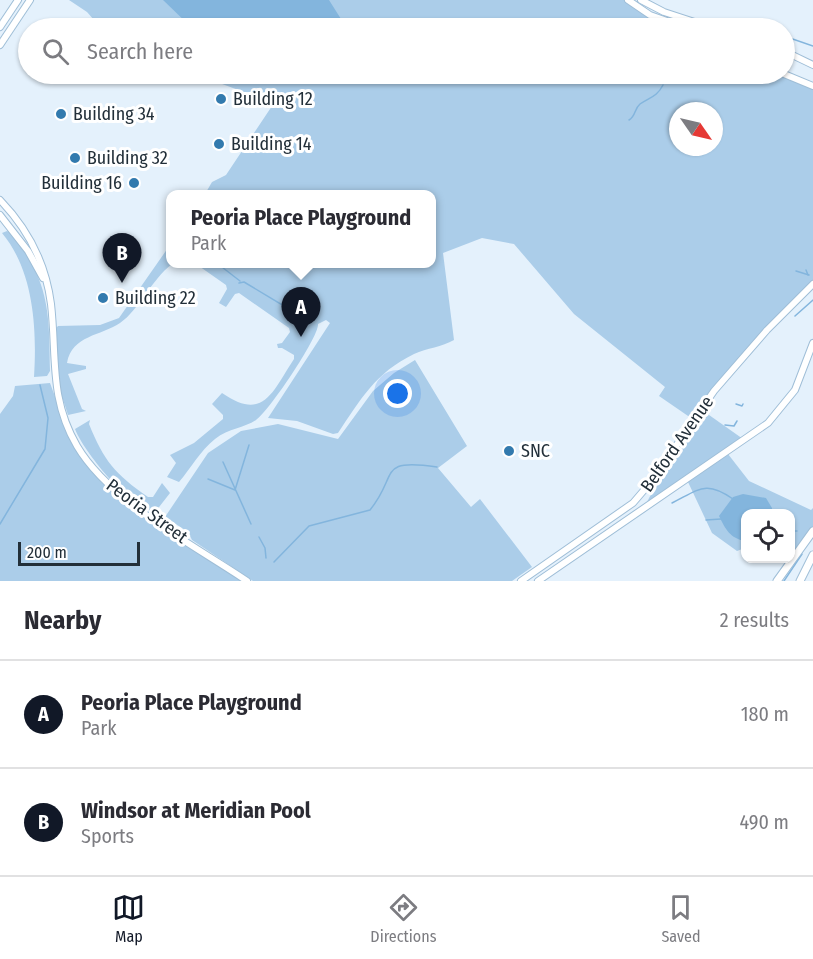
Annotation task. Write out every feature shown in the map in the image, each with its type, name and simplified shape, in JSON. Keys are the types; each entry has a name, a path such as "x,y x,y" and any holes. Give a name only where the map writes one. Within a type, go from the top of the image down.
{"highway":[{"path":"777,581 813,531"},
{"path":"800,581 813,555"}],"main road":[{"path":"0,27 18,0"},
{"path":"0,45 30,0"},
{"path":"628,0 659,18"},
{"path":"641,0 664,12 682,18"},
{"path":"795,56 813,65"},
{"path":"795,79 813,86"},
{"name":"Peoria Street","path":"0,200 31,242 43,266 51,304 56,391 65,423 85,458 122,496 247,581"},
{"name":"Peoria Street","path":"0,214 28,251 45,281"},
{"name":"Belford Avenue","path":"521,581 614,519 635,501 714,391 767,330 813,284"},
{"name":"Belford Avenue","path":"538,581 766,424 795,390 813,343"}],"shaded area":[{"path":"69,0 625,0 660,18 92,18"},
{"path":"163,0 329,0 340,18 182,18"},
{"path":"795,80 813,88 813,281 691,418 659,396 665,387 574,314 514,244 482,238 443,253 454,340 400,361 379,378 338,433 333,434 297,421 268,418 330,323 326,320 318,324 302,358 262,414 251,423 215,439 200,454 179,482 167,477 176,463 170,455 194,443 223,419 223,415 212,404 222,393 248,405 257,404 273,392 294,359 294,355 278,348 277,344 282,343 290,332 289,328 239,293 235,294 226,307 219,303 227,289 226,285 202,268 436,268 436,190 207,190 212,182 226,175 274,103 222,84 795,84"},
{"path":"7,231 16,238 27,255 41,283 45,297 50,371 47,376 34,377 35,340 31,302 21,265 13,248 2,233"},
{"path":"166,251 166,268 168,268 133,311 120,323 81,341 70,354 67,363 86,366 86,369 68,374 82,409 86,411 68,415 58,384 56,328 58,326 100,325 119,318"},
{"path":"415,360 467,446 438,468 471,507 480,499 532,567 512,581 253,581 192,540 188,532 165,517 208,453 241,431 278,424 338,439 373,391 394,373"},
{"path":"50,383 72,443 102,483 125,502 241,581 0,581 0,414 13,396 15,386"},
{"path":"702,410 743,439 648,504 670,458"},
{"path":"90,420 89,424 100,448 119,474 148,497 153,497 162,483 170,493 156,511 146,509 122,492 87,451 75,429"},
{"path":"728,454 749,481 811,510 813,508 813,527 795,551 795,509 741,509 741,550 737,551 712,533 688,482"},
{"path":"743,494 766,498 772,508 741,509 741,540 729,533 719,516 733,497"}],"waterway":[{"path":"795,40 813,46"},
{"path":"629,120 638,106 656,94 663,85"},
{"path":"223,268 240,281"},
{"path":"806,270 808,275"},
{"path":"796,271 809,275"},
{"path":"239,283 244,282 294,312"},
{"path":"795,316 813,300"},
{"path":"292,310 315,310"},
{"path":"0,524 45,449 48,418 40,385"},
{"path":"736,404 742,406 743,404"},
{"path":"725,425 734,426 737,421"},
{"path":"208,479 235,490 249,445"},
{"path":"223,462 251,524"},
{"path":"274,562 309,526 370,510 397,467 405,465 437,467"},
{"path":"672,503 696,491 709,488 733,499"},
{"path":"706,520 721,519"},
{"path":"259,537 265,548 266,558"},
{"path":"784,581 802,554"}],"place":[{"name":"Building 12","path":"221,99"},
{"name":"Building 34","path":"61,114"},
{"name":"Building 14","path":"219,144"},
{"name":"Building 32","path":"75,158"},
{"name":"Building 16","path":"134,183"},
{"name":"Windsor at Meridian Pool","path":"122,283"},
{"name":"Building 22","path":"103,298"},
{"name":"Peoria Place Playground","path":"301,337"},
{"name":"SNC","path":"509,451"}]}
